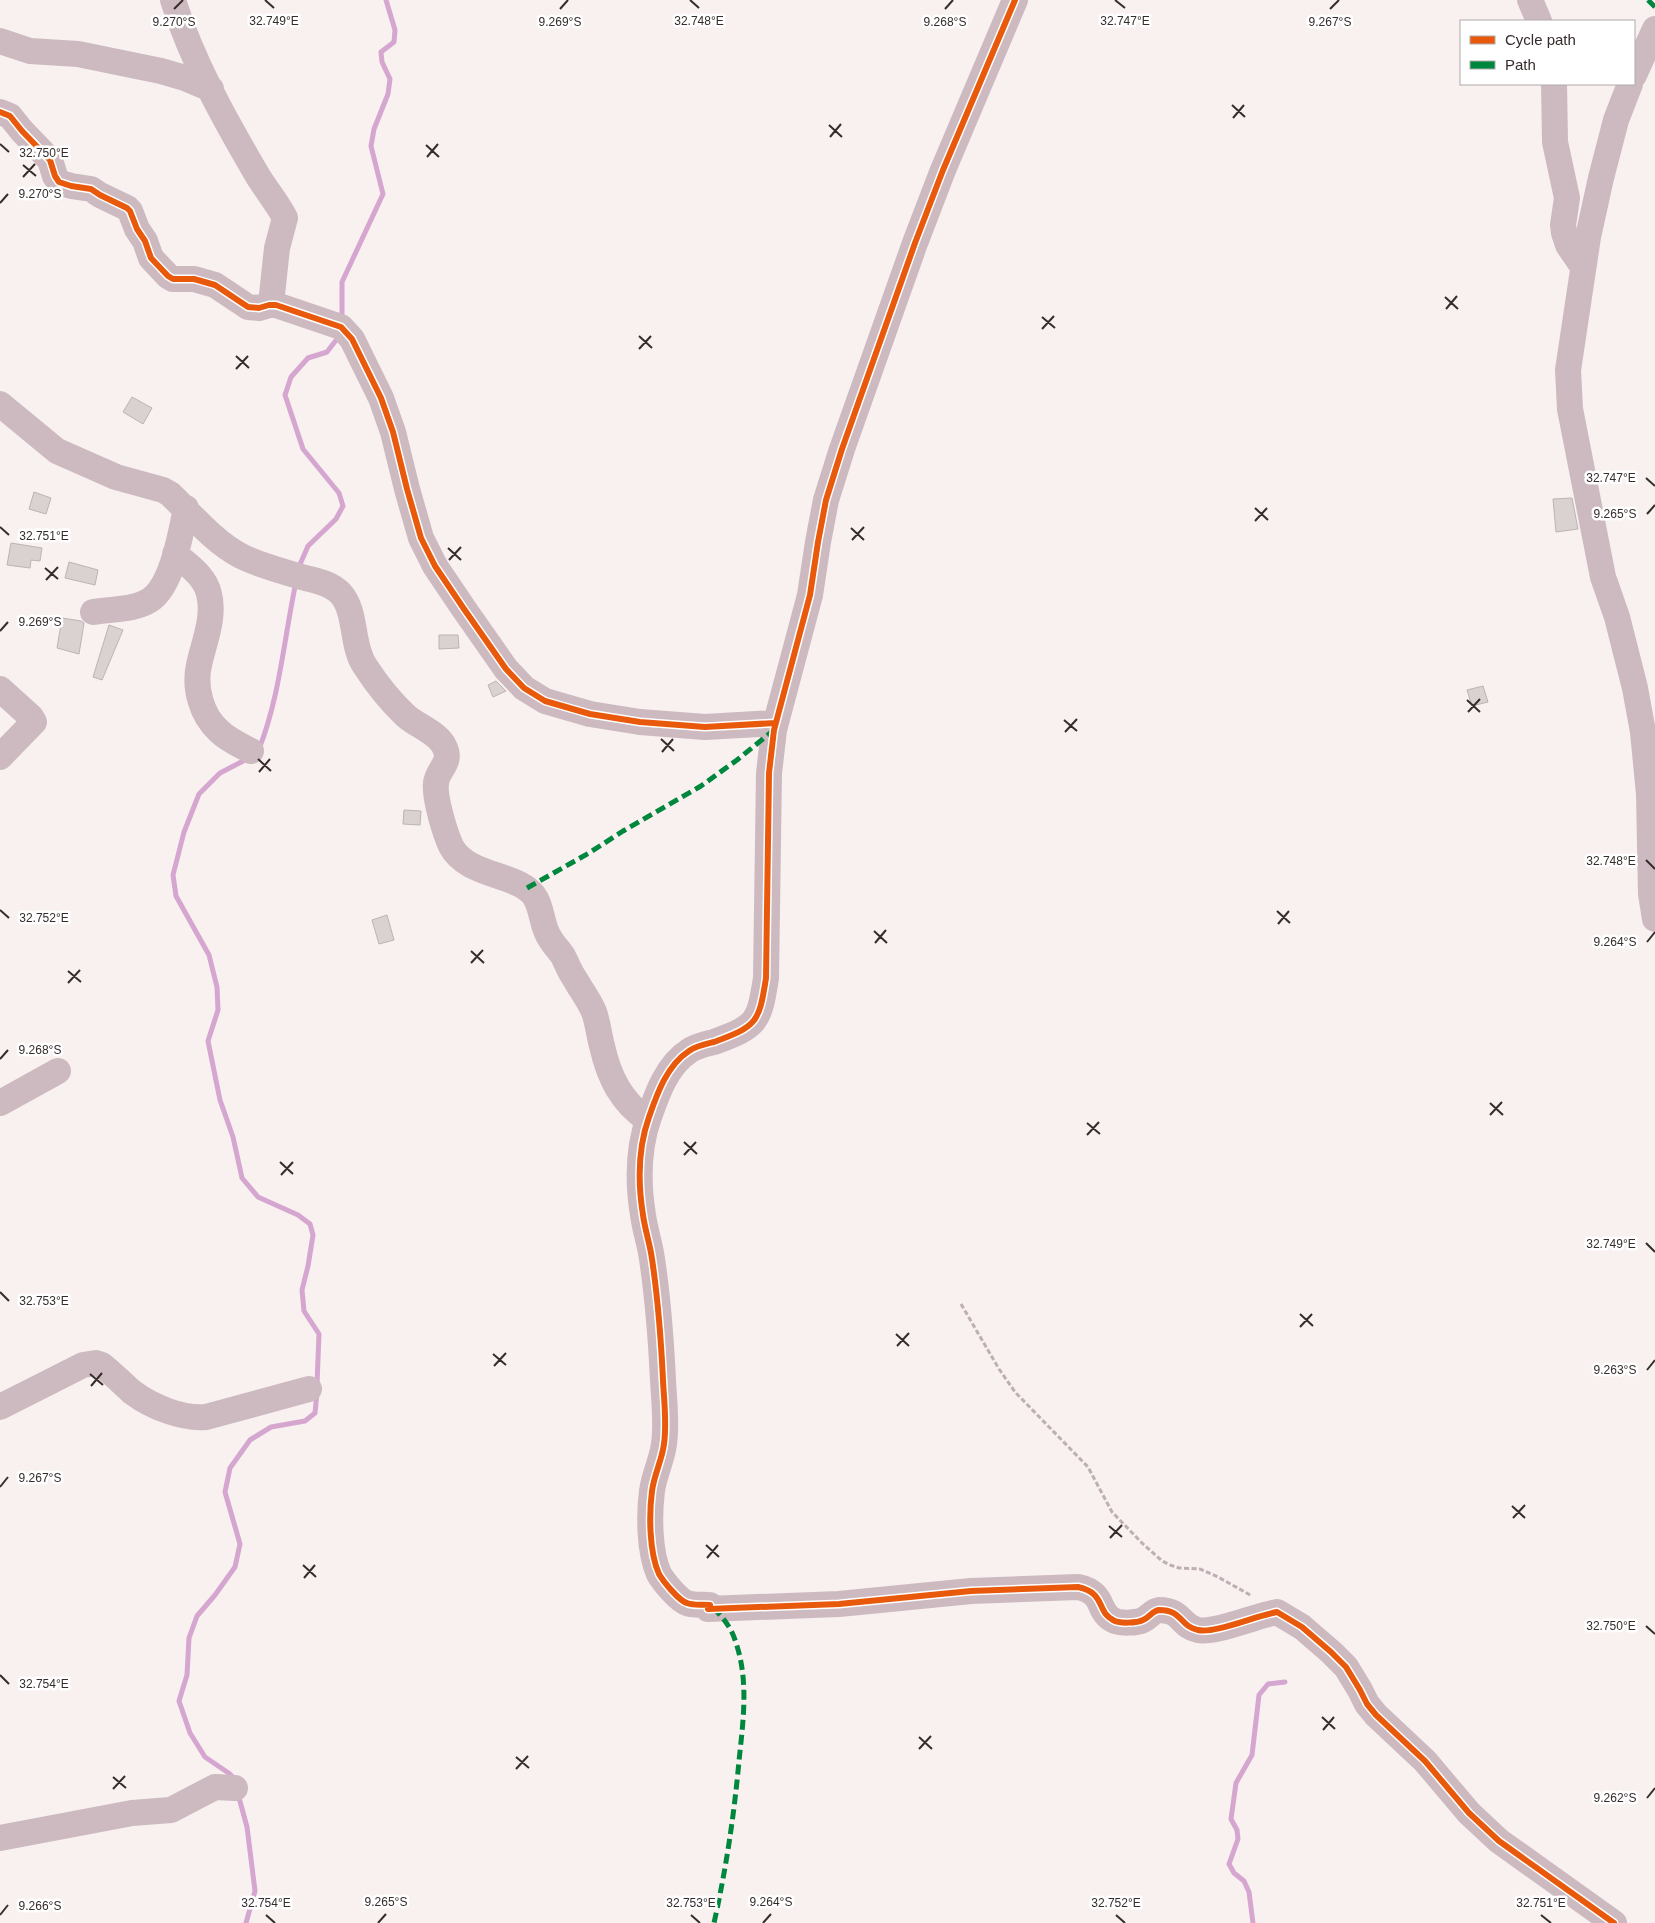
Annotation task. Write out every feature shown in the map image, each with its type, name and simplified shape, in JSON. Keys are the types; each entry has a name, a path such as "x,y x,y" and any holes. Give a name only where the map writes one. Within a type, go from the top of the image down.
{"street":[{"path":"173,0 190,47 211,89 256,173 285,218 277,248 270,304"},
{"path":"1015,0 943,170 842,449 826,500 810,595 775,723 769,773 766,978 762,1005 755,1021 747,1028 690,1050 678,1060 668,1072 648,1120 639,1182 658,1301 665,1414 664,1445 652,1492 650,1531 659,1574 674,1593 687,1603 710,1605 708,1609 839,1604 971,1591 1078,1587 1093,1593 1099,1599 1107,1615 1117,1621 1141,1621 1155,1611 1164,1610 1176,1613 1188,1627 1203,1631 1277,1612 1302,1627 1341,1662 1354,1678 1367,1704 1376,1715 1425,1760 1482,1826 1614,1923"},
{"path":"1530,0 1539,20"},
{"path":"1635,73 1655,28"},
{"path":"0,40 30,51 78,54 161,71 185,78 211,89"},
{"path":"1554,85 1555,142 1568,205 1563,225 1564,233 1568,245 1583,267"},
{"path":"1630,85 1616,120 1601,178 1583,267 1568,370 1570,409 1603,577 1637,697 1649,794 1651,894 1655,919"},
{"path":"0,112 10,116 50,160 59,182 91,189 100,196 127,208 145,241 151,258 168,276 173,279 194,279 210,283 221,288 248,307 259,308 270,304 341,327 352,339 381,398 393,432 406,489 421,538 435,566 464,609 506,669 524,688 545,701 554,704 590,714 640,722 705,727 775,723"},
{"path":"0,404 57,451 116,477 163,490 238,554 271,567 326,584 339,592 346,601 357,652 363,664 398,708 446,748 448,758 436,781 436,788 440,810 452,847 457,854 474,867 495,876 517,882 533,894 548,935 567,963 595,1015 602,1048 617,1088 630,1106 648,1120"},
{"path":"94,612 136,606 150,601 164,586 186,508"},
{"path":"174,554 200,576 209,593 211,608 208,635 198,666 197,678 200,700 204,710 219,732 251,751"},
{"path":"0,689 34,722 0,757"},
{"path":"0,1103 58,1071"},
{"path":"0,1407 83,1365 96,1363 102,1365 134,1393 148,1401 164,1409 196,1418 206,1417 309,1389"},
{"path":"0,1838 132,1813 171,1810 215,1787 235,1788"}],"path":[{"path":"960,1304 1015,1392 1088,1467 1112,1512 1144,1544 1162,1560 1179,1568 1200,1569 1218,1577 1277,1612"}],"building":[{"path":"132,397 152,408 143,424 123,412"},
{"path":"34,492 51,498 46,514 29,509"},
{"path":"1572,498 1578,529 1556,532 1553,499"},
{"path":"11,543 42,548 40,561 31,560 30,568 7,565"},
{"path":"69,562 98,570 95,585 65,578"},
{"path":"62,618 84,623 79,654 57,648"},
{"path":"109,625 123,630 102,680 93,677"},
{"path":"439,635 458,635 459,648 439,649"},
{"path":"496,681 506,691 493,697 488,685"},
{"path":"1483,686 1488,702 1472,706 1467,690"},
{"path":"404,810 421,811 420,825 403,824"},
{"path":"387,915 394,940 379,944 372,920"}],"waterway":[{"path":"342,320 342,282 383,194 371,146 374,129 388,94 390,79 382,62 381,52 394,42 395,30 386,0"},
{"path":"298,569 308,546 336,519 343,506 339,493 303,449 285,395 291,377 308,358 327,352 340,335"},
{"path":"259,749 277,688 296,582"},
{"path":"249,758 220,773 199,794 184,832 173,875 176,896 209,955 217,987 218,1010 208,1041 220,1100 233,1137 242,1178 258,1197 298,1215 310,1224 313,1235 302,1290 304,1311 319,1334 317,1384"},
{"path":"234,1779 230,1774 205,1757 190,1733 179,1701 187,1675 189,1638 197,1616 235,1567 240,1544 225,1492 230,1468 250,1440 271,1427 305,1421 315,1413 317,1393"},
{"path":"1253,1923 1249,1892 1244,1881 1234,1873 1229,1864 1238,1839 1237,1830 1231,1819 1236,1783 1252,1755 1259,1695 1268,1684 1285,1682"},
{"path":"238,1794 247,1827 255,1891 246,1923"}],"marked path":[{"path":"1648,0 1655,7"},
{"path":"527,888 701,786 774,730"},
{"path":"713,1608 727,1624 734,1638 740,1657 744,1687 742,1731 732,1822 714,1923"}],"cycle path":[{"path":"1015,0 943,170 915,243 842,449 826,500 810,595 774,730 769,773 766,978 761,1005 754,1021 748,1027 728,1037 698,1046 681,1057 669,1072 659,1090 645,1129 641,1153 640,1191 656,1289 665,1420 663,1450 653,1485 651,1500 650,1522 653,1555 656,1565 661,1577 680,1599 690,1604 710,1605 708,1609 839,1604 971,1591 1078,1587 1093,1593 1104,1612 1113,1620 1119,1622 1140,1621 1159,1610 1177,1615 1192,1628 1205,1630 1225,1627 1277,1612 1302,1627 1346,1667 1367,1704 1376,1715 1425,1761 1469,1813 1499,1841 1614,1923"},
{"path":"0,112 10,116 50,160 59,182 91,189 127,208 145,241 151,258 168,276 173,279 194,279 215,285 248,307 259,308 276,305 341,327 352,339 381,398 393,432 421,538 435,566 464,609 506,669 524,688 545,701 590,714 640,722 705,727 775,723"}]}
